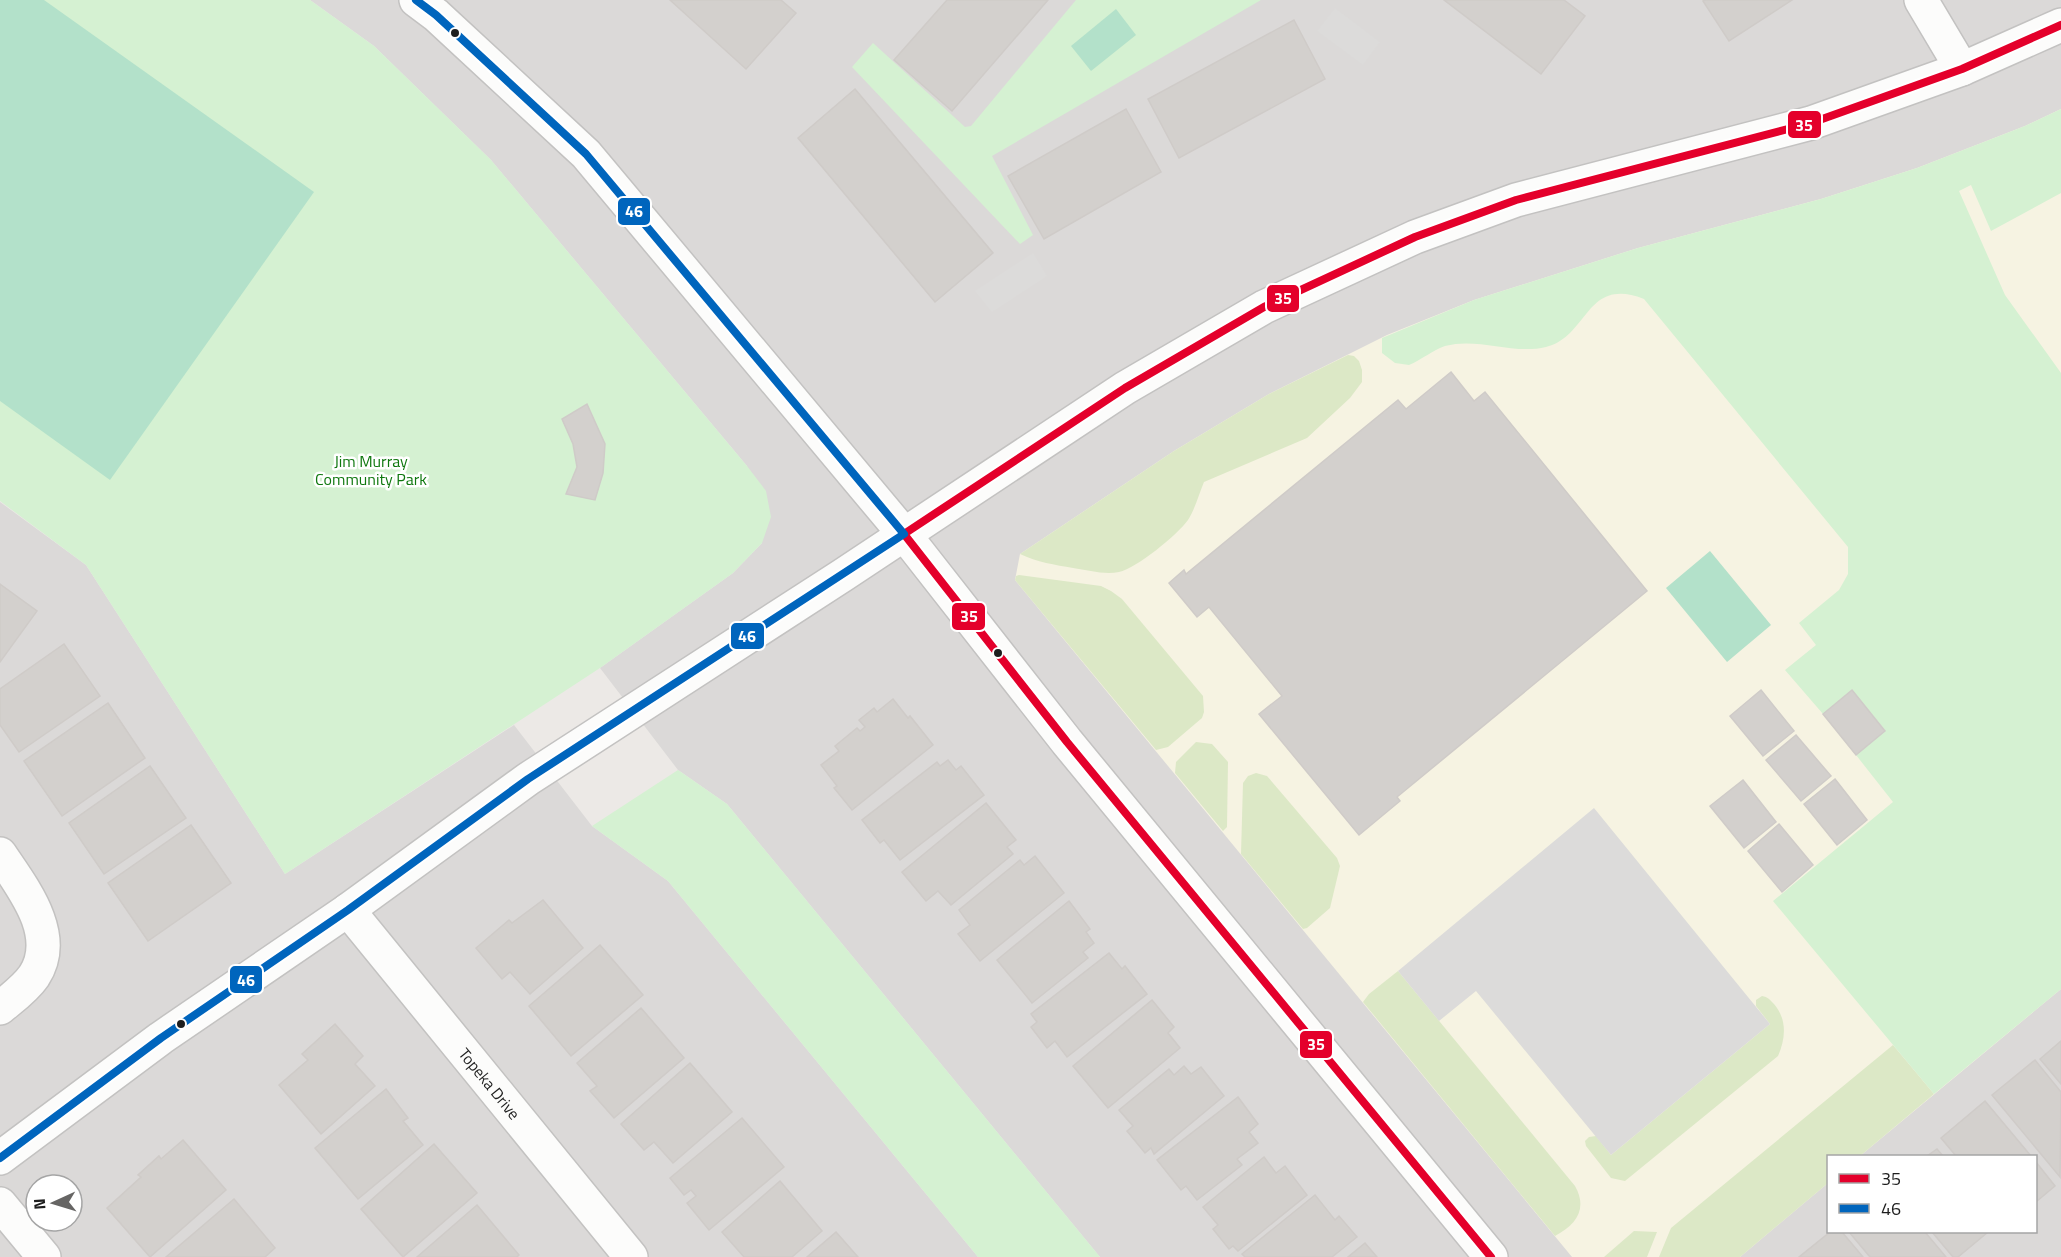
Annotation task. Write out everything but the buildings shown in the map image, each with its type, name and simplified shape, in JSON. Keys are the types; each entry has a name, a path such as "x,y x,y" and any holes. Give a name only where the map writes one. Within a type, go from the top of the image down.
{"street":[{"path":"416,0 436,15 586,154 904,534 1067,742 1491,1257"},
{"path":"1921,0 1962,69"},
{"path":"0,1158 161,1038 348,910 528,779 1125,388 1264,307 1415,237 1516,200 1811,123 1962,69 2061,25"},
{"path":"0,854 35,907 41,927 42,949 39,965 33,977 0,1008"},
{"name":"Topeka Drive","path":"348,910 631,1257"},
{"path":"0,1204 44,1257"}],"shaded area":[{"path":"310,0 2061,0 2061,1257 1100,1257 727,804 678,770 600,668 733,573 762,543 747,466 491,160 374,46"},
{"path":"1335,8 1380,42 1363,65 1317,31"},
{"path":"2061,109 2061,989 1861,1155 1827,1155 1827,1184 1740,1257 1572,1257 1015,580 1020,554 1174,451 1269,394 1387,335 1474,300 1638,248 1821,199 1917,168 2025,126"},
{"path":"1033,253 1047,276 992,312 975,291"},
{"path":"0,502 86,565 285,874 514,725 592,826 668,881 978,1257 0,1257"},
{"path":"1594,808 1770,1024 1611,1155 1476,991 1439,1021 1398,971"}],"green space":[{"name":"Jim Murray Community Park","path":"0,0 310,0 374,46 491,160 747,466 766,491 771,517 762,543 733,573 600,668 285,874 86,565 0,501"},
{"path":"0,0 44,0 314,192 110,480 0,401"},
{"path":"1076,0 1261,0 992,156 1033,235 1020,244 852,67 873,43 965,127 971,126"},
{"path":"1116,9 1136,35 1091,71 1071,46"},
{"path":"2061,109 2061,193 1991,231 1971,185 1959,191 2005,295 2061,373 2061,989 1934,1094 1773,901 1893,802 1856,755 1885,730 1852,690 1823,714 1785,670 1816,645 1799,623 1839,590 1848,574 1848,547 1644,299 1625,294 1610,295 1598,301 1560,341 1534,349 1470,343 1457,344 1440,348 1409,365 1395,363 1382,353 1382,338 1474,300 1638,248 1821,199 1917,168 2025,126"},
{"path":"1348,355 1354,356 1359,361 1362,370 1362,382 1350,398 1307,438 1204,482 1188,520 1146,558 1119,572 1102,573 1046,563 1020,554 1174,451 1269,394"},
{"path":"1710,551 1771,625 1727,662 1666,588"},
{"path":"1019,575 1101,586 1122,599 1203,696 1202,718 1168,747 1156,750 1015,580"},
{"path":"1196,742 1212,744 1228,762 1227,827 1223,831 1175,773 1176,762"},
{"path":"678,770 727,804 1100,1257 978,1257 668,881 592,826"},
{"path":"1256,773 1267,776 1337,858 1340,866 1330,908 1307,928 1303,929 1241,854 1243,783 1248,776"},
{"path":"1398,971 1575,1186 1579,1194 1580,1209 1578,1216 1562,1232 1555,1236 1363,1002 1369,994"},
{"path":"1762,996 1774,1004 1783,1022 1784,1036 1778,1056 1625,1181 1611,1178 1586,1146 1585,1141 1589,1137 1596,1136 1611,1155 1770,1024 1756,1006 1756,1000"},
{"path":"1893,1045 1934,1094 1861,1155 1827,1155 1827,1184 1740,1257 1659,1257 1671,1228"},
{"path":"1634,1231 1657,1232 1647,1257 1604,1257"}],"transit line":[{"name":"46","path":"0,1158 161,1038 348,910 528,779 904,534 586,154 436,15 416,0"},
{"name":"35","path":"1491,1257 1067,742 904,534 1125,388 1264,307 1415,237 1516,200 1811,123 1962,69 2061,25"}]}
